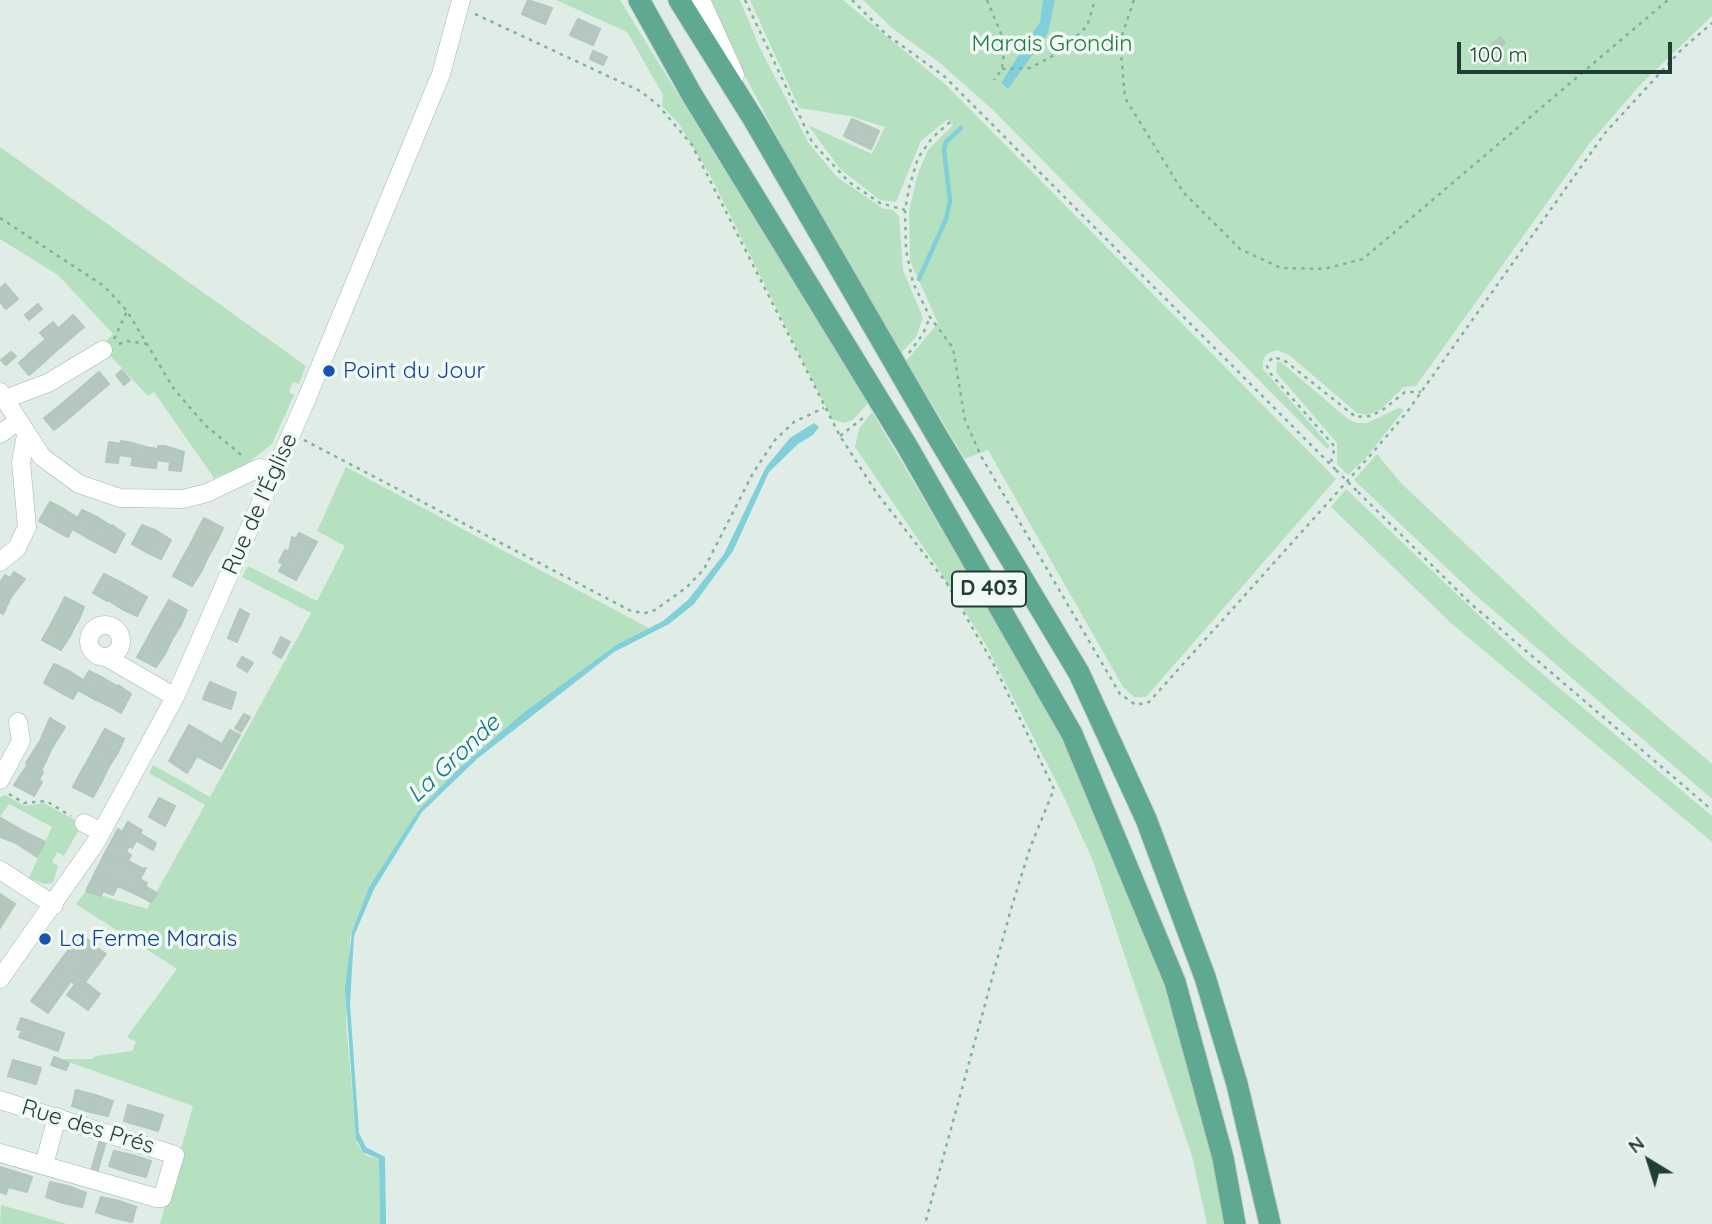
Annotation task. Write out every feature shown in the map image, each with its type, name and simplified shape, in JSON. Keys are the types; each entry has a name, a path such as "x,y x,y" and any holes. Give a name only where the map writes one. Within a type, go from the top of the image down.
{"main road":[{"path":"628,0 692,95"},
{"name":"D 403","path":"639,0 692,95 907,446 1072,734 1175,982 1223,1157 1235,1224"},
{"name":"D 403","path":"679,0 754,120 934,431 1079,673 1146,819 1205,977 1237,1084 1270,1224"}],"street":[{"path":"701,0 754,120"},
{"name":"Rue de l'Église","path":"0,979 54,905 102,832 175,697 266,469 307,398 442,74 460,3"},
{"path":"103,350 48,383 2,395 42,457 79,484 120,498 183,499 220,488 266,469"},
{"path":"0,434 22,428"},
{"path":"0,562 17,548 27,527 21,462 22,428"},
{"path":"107,658 175,697"},
{"path":"0,779 21,741 18,722"},
{"path":"84,823 102,832"},
{"path":"0,870 54,905"},
{"name":"Rue des Prés","path":"0,1100 175,1155 162,1198 44,1165"},
{"path":"0,1153 44,1165 57,1117"}],"path":[{"path":"745,0 811,142 849,182 880,203 905,210"},
{"path":"852,0 887,35 944,76 1470,603 1712,810"},
{"path":"987,0 1005,43 1004,70"},
{"path":"994,80 1004,70 1024,68 1060,52 1087,26 1095,0"},
{"path":"1134,0 1120,41 1125,98 1182,192 1240,249 1281,268 1324,269 1363,259 1668,0"},
{"path":"460,3 640,91 672,120 692,145 726,208 824,408 876,492 946,582 1000,677 1054,789 1030,848 1011,909 925,1224"},
{"path":"950,122 932,138 918,158 905,210 907,265 930,317 953,348 965,420 981,456 1120,694 1136,705 1149,702 1368,458 1421,392 1605,133 1682,49 1712,23"},
{"path":"0,218 104,286 127,311 174,389 205,425 266,469"},
{"path":"103,350 119,334 127,311"},
{"path":"906,357 923,334 930,317"},
{"path":"103,350 127,341 147,344"},
{"path":"1330,463 1335,447 1270,373 1267,366 1269,361 1274,358 1285,361 1356,417 1371,416 1405,392 1421,392"},
{"path":"300,437 631,611 645,613 687,587 704,569 753,473 775,440 794,422 824,408"},
{"path":"840,436 863,418"},
{"path":"0,788 24,803 46,801 84,823"}],"green space":[{"path":"556,0 620,0 868,403 853,420 844,423 832,419 710,175 679,124 662,106 663,95 627,32"},
{"path":"705,0 740,0 759,46 808,142 837,177 899,216 903,270 923,318 916,337 901,353 802,184"},
{"path":"750,0 843,0 947,86 1336,479 1146,697 1134,697 1123,687 988,450 965,459 906,361 938,323 910,261 909,211 918,173 928,150 953,125 948,119 921,141 896,202 880,200 840,169 808,125 872,154 885,127 850,116 799,108"},
{"name":"Marais Grondin","path":"863,0 1712,0 1712,16 1640,85 1589,144 1416,386 1404,387 1380,410 1367,415 1357,413 1289,355 1277,350 1268,353 1263,360 1263,369 1330,446 1327,449 993,110 940,63 892,28"},
{"path":"0,147 306,366 299,384 293,382 289,392 294,395 272,444 244,466 214,478 154,392 148,396 101,346 113,334 58,275 0,239"},
{"path":"1277,362 1281,362 1349,420 1367,423 1399,408 1404,410 1364,460 1348,475 1337,464 1337,443 1276,372"},
{"path":"872,412 1033,683 1074,764 1154,954 1179,1032 1230,1224 1207,1224 1192,1156 1093,861 1063,795 986,645 939,570 855,447 859,429"},
{"path":"1377,454 1401,483 1563,636 1712,764 1712,799 1472,592 1354,480"},
{"path":"346,467 649,628 616,645 523,713 455,772 418,811 369,887 350,938 346,1024 357,1144 367,1156 379,1159 380,1224 160,1224 193,1106 60,1059 93,1059 95,1056 132,1051 136,1042 127,1037 177,969 76,904 86,891 147,909 205,805 149,773 153,765 210,797 311,613 242,577 248,566 317,601 345,546 317,531"},
{"path":"1346,489 1526,660 1712,816 1712,842 1451,623 1331,507"},
{"path":"5,795 25,806 44,803 80,823 81,826 64,856 57,852 52,862 58,866 53,883 44,884 29,878 52,827 9,804 0,817 0,797"},
{"path":"1,1205 26,1212 67,1224 0,1224"}],"water":[{"path":"1043,0 1055,0 1048,33 1008,89 1001,83 1040,22"},
{"path":"814,423 819,427 813,435 798,444 769,472 733,551 694,604 669,624 614,652 478,758 422,812 374,889 354,936 350,1004 359,1133 366,1147 385,1157 386,1224 380,1224 379,1159 363,1152 356,1139 345,988 352,932 369,887 418,811 455,772 523,713 616,645 663,621 688,600 724,554 766,467 790,438"}],"building":[{"path":"528,0 552,8 545,24 522,14"},
{"path":"578,19 600,29 593,45 570,35"},
{"path":"1500,37 1505,43 1497,50 1492,44"},
{"path":"593,51 607,57 603,65 590,59"},
{"path":"852,119 879,131 871,149 844,136"},
{"path":"5,284 18,299 6,309 0,302 0,289"},
{"path":"38,304 42,309 29,320 25,315"},
{"path":"73,315 84,327 70,339 60,327"},
{"path":"53,322 58,328 46,339 40,333"},
{"path":"60,327 70,339 56,351 46,339"},
{"path":"46,339 56,351 43,363 32,351"},
{"path":"32,351 43,363 29,375 19,363"},
{"path":"11,352 16,356 6,365 1,360"},
{"path":"122,370 130,380 124,385 116,375"},
{"path":"99,372 109,384 96,395 86,383"},
{"path":"85,384 96,395 82,407 72,395"},
{"path":"72,395 82,407 68,419 58,407"},
{"path":"58,407 68,419 54,430 44,418"},
{"path":"121,441 128,442 126,456 119,455 118,463 106,462 109,442 120,444"},
{"path":"128,442 146,447 144,467 131,465 133,457 126,456"},
{"path":"158,446 165,446 163,461 157,460 156,468 144,467 146,447 158,449"},
{"path":"165,446 184,452 181,471 169,470 170,462 163,461"},
{"path":"50,502 64,509 53,529 39,521"},
{"path":"64,509 78,518 68,537 53,529"},
{"path":"82,510 97,517 86,537 72,529"},
{"path":"97,517 111,526 101,545 86,537"},
{"path":"204,518 223,528 216,543 196,533"},
{"path":"112,525 125,534 115,553 101,545"},
{"path":"142,525 157,531 146,552 132,544"},
{"path":"157,531 171,540 161,559 146,552"},
{"path":"196,533 216,543 208,557 189,547"},
{"path":"299,533 317,542 296,580 279,571 283,564 279,562 285,550 289,552 292,537 296,539"},
{"path":"189,547 208,557 201,572 181,561"},
{"path":"181,561 201,572 192,586 173,576"},
{"path":"14,572 25,579 11,597 0,590 0,583 5,575 10,578"},
{"path":"104,574 118,581 107,601 93,593"},
{"path":"118,581 133,589 122,609 108,600"},
{"path":"133,589 147,597 137,616 122,609"},
{"path":"0,590 11,597 3,614 0,612"},
{"path":"65,597 84,607 78,622 58,611"},
{"path":"169,600 187,610 181,625 161,614"},
{"path":"240,609 249,614 237,642 228,638"},
{"path":"58,611 77,622 70,636 50,626"},
{"path":"161,614 181,625 172,639 153,628"},
{"path":"50,626 70,636 61,650 42,640"},
{"path":"153,628 172,639 165,654 145,643"},
{"path":"281,637 290,642 281,658 273,653"},
{"path":"145,643 165,654 156,667 137,657"},
{"path":"242,657 253,663 247,672 237,666"},
{"path":"54,664 69,671 58,691 44,683"},
{"path":"69,671 83,680 73,699 58,691"},
{"path":"89,671 103,678 92,698 78,690"},
{"path":"103,678 117,686 107,705 92,698"},
{"path":"210,682 236,693 231,709 203,699"},
{"path":"118,685 131,694 121,713 107,705"},
{"path":"244,714 250,717 241,732 235,728"},
{"path":"50,718 65,727 52,748 40,741"},
{"path":"189,725 222,744 230,730 240,735 221,769 197,756 187,773 169,761"},
{"path":"105,729 124,739 117,754 97,743"},
{"path":"40,741 52,748 41,771 26,763"},
{"path":"97,743 117,754 108,768 89,758"},
{"path":"89,758 108,768 101,783 81,772"},
{"path":"28,764 40,770 29,793 14,785"},
{"path":"40,770 43,772 39,780 42,782 34,796 29,793"},
{"path":"81,772 101,783 93,797 73,787"},
{"path":"159,798 175,806 165,826 149,817"},
{"path":"1,818 23,831 16,843 0,837"},
{"path":"128,822 142,830 132,848 129,846 126,852 131,855 128,861 121,857 119,861 105,853 118,829 122,832"},
{"path":"23,831 45,842 37,857 16,843"},
{"path":"141,834 156,843 153,850 137,841"},
{"path":"105,853 119,861 121,857 143,869 146,868 140,879 147,883 140,896 94,875"},
{"path":"94,875 118,885 113,895 103,891 101,896 86,891"},
{"path":"145,886 157,893 151,902 140,896"},
{"path":"0,894 15,904 0,928"},
{"path":"80,934 97,946 76,975 100,994 88,1010 67,995 75,984 71,981 48,1013 31,1001"},
{"path":"96,947 106,954 86,981 76,974"},
{"path":"21,1018 64,1033 58,1051 19,1037 22,1031 17,1029"},
{"path":"54,1057 69,1063 66,1070 51,1065"},
{"path":"13,1060 41,1068 36,1084 8,1076"},
{"path":"76,1090 95,1095 90,1112 72,1106"},
{"path":"95,1095 113,1101 108,1116 90,1112"},
{"path":"128,1105 146,1110 141,1126 124,1121"},
{"path":"146,1110 163,1115 158,1131 141,1126"},
{"path":"101,1136 107,1138 97,1173 91,1171"},
{"path":"114,1151 132,1155 127,1172 109,1166"},
{"path":"132,1155 151,1161 146,1177 127,1172"},
{"path":"0,1167 13,1171 6,1194 0,1192"},
{"path":"13,1171 32,1177 27,1192 8,1187"},
{"path":"50,1182 68,1186 63,1203 46,1197"},
{"path":"68,1186 86,1193 82,1207 63,1203"},
{"path":"101,1197 119,1201 114,1218 96,1212"},
{"path":"119,1201 136,1207 132,1222 114,1218"}],"waterway":[{"name":"La Gronde","path":"919,279 946,219 950,201 944,149 946,142 961,128"}],"place":[{"name":"Point du Jour","path":"329,371"},
{"name":"La Ferme Marais","path":"45,939"}]}
